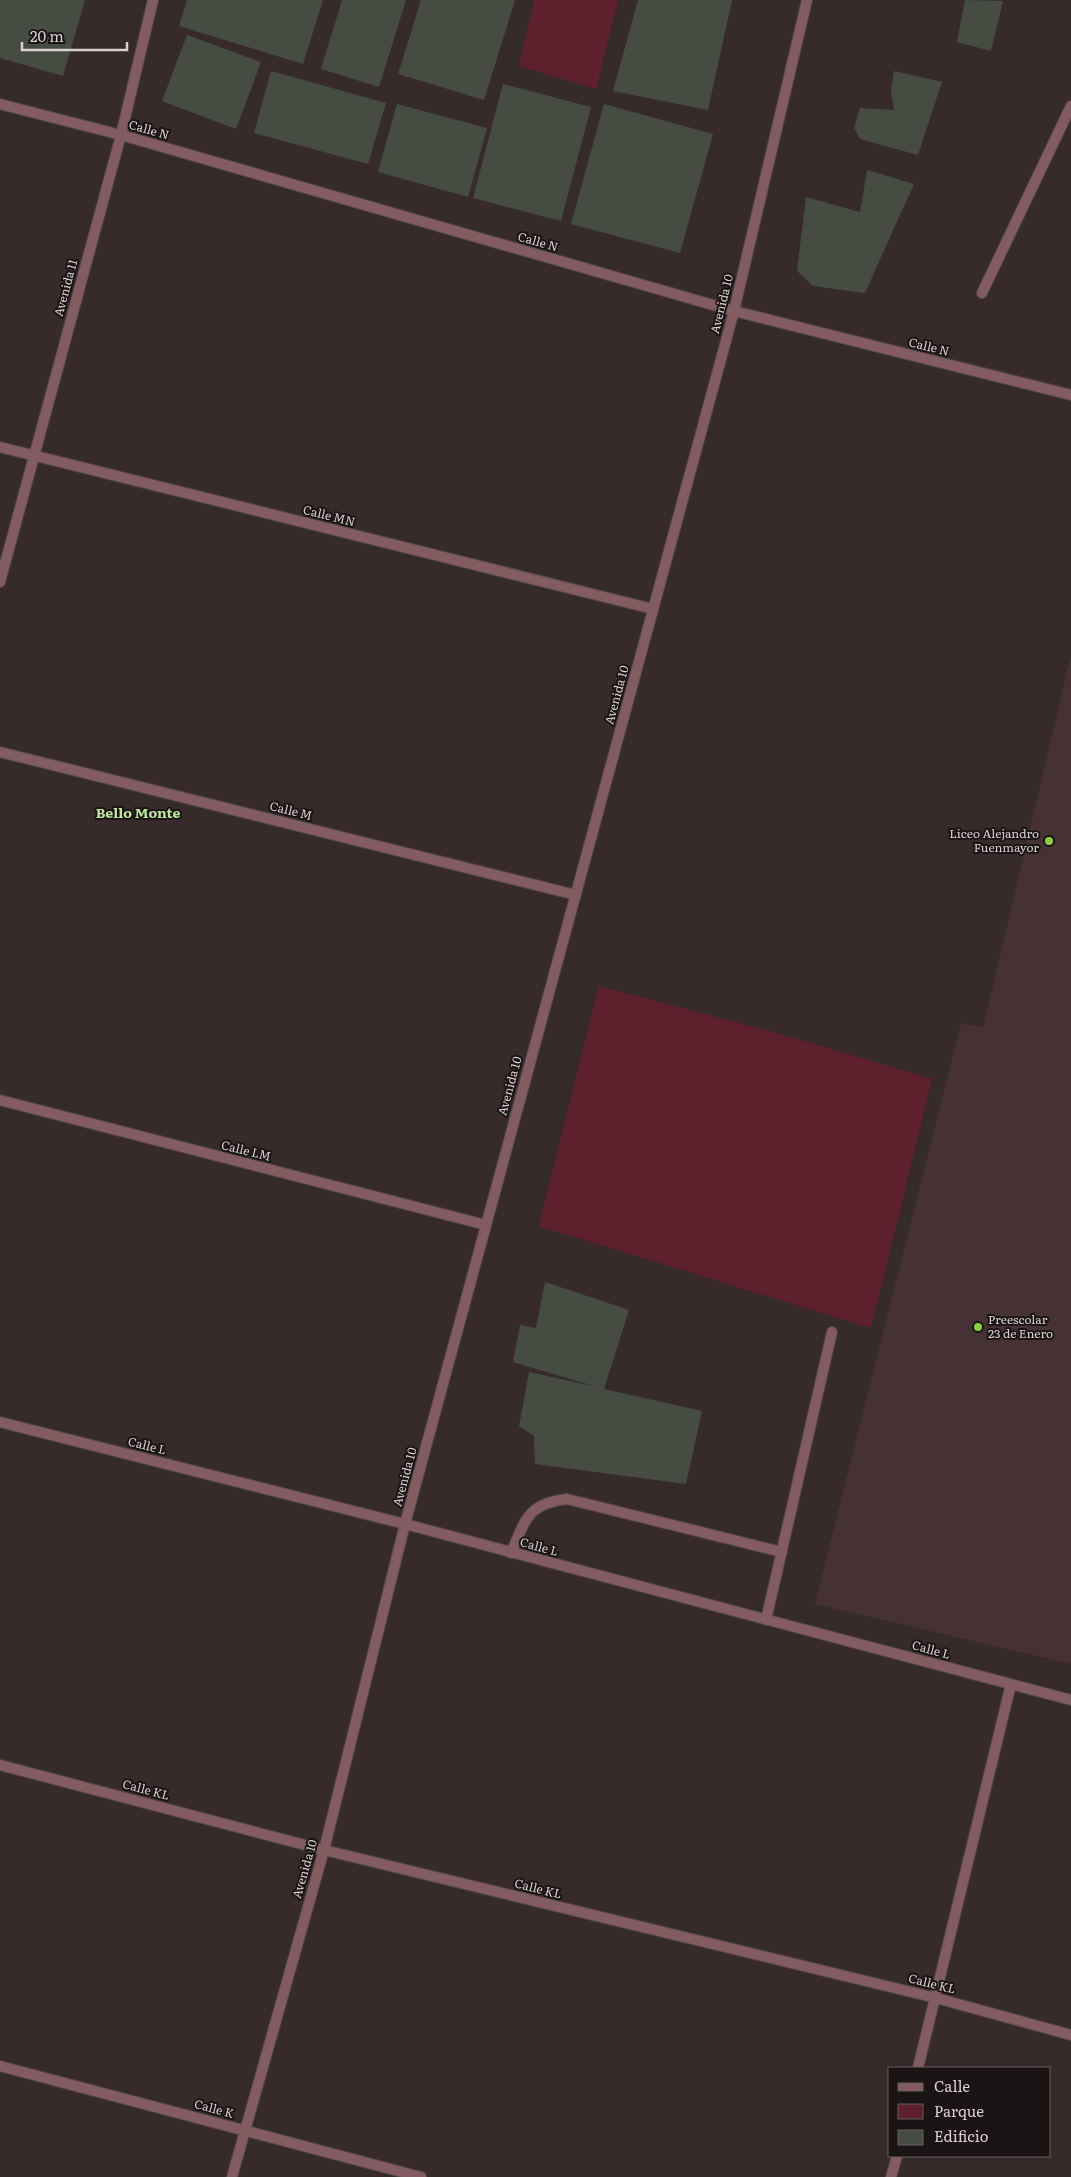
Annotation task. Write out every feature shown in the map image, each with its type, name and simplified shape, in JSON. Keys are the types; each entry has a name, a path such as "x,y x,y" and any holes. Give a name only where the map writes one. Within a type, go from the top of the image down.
{"street":[{"name":"Avenida 11","path":"0,582 121,135 153,0"},
{"name":"Avenida 10","path":"232,2177 324,1850 405,1524 734,311 807,0"},
{"name":"Calle N","path":"0,104 121,135 734,311 1071,395"},
{"path":"982,293 1071,106"},
{"name":"Calle MN","path":"0,447 653,609"},
{"name":"Calle M","path":"0,752 576,895"},
{"name":"Calle LM","path":"0,1100 486,1225"},
{"path":"766,1620 832,1332"},
{"name":"Calle L","path":"0,1422 405,1524 1071,1700"},
{"path":"512,1553 524,1522 534,1508 548,1501 567,1499 782,1552"},
{"path":"918,2067 1011,1684"},
{"name":"Calle KL","path":"0,1765 324,1850 936,1998 1071,2035"},
{"name":"Calle K","path":"0,2066 421,2177"},
{"path":"891,2177 897,2157"}],"shaded area":[{"name":"Preescolar 23 de Enero","path":"1071,655 1071,1664 815,1604 961,1023 983,1028"}],"green space":[{"path":"534,0 618,0 596,89 519,66"},
{"path":"599,986 777,1033 932,1079 871,1328 539,1226"}],"building":[{"path":"0,0 85,0 63,76 0,58"},
{"path":"187,0 323,0 303,64 179,26"},
{"path":"342,0 406,0 379,87 321,69"},
{"path":"421,0 515,0 484,100 398,74"},
{"path":"638,0 732,0 708,110 613,91"},
{"path":"965,0 1003,1 991,51 957,42"},
{"path":"187,35 261,62 236,129 162,101"},
{"path":"271,71 386,103 368,164 254,133"},
{"path":"894,71 942,82 918,155 860,139 854,128 860,108 894,110 891,92"},
{"path":"503,84 591,107 561,221 473,198"},
{"path":"397,104 487,128 468,197 378,172"},
{"path":"604,104 713,134 680,253 571,224"},
{"path":"867,170 914,184 865,293 813,286 797,271 806,197 860,212"},
{"path":"545,1282 629,1310 604,1389 702,1411 686,1484 535,1464 534,1436 519,1426 529,1372 597,1387 513,1362 520,1325 536,1328"}],"place":[{"name":"Liceo Alejandro Fuenmayor","path":"1049,841"},
{"name":"Preescolar 23 de Enero","path":"978,1327"}],"district":[{"name":"Bello Monte","path":"138,813"}]}
